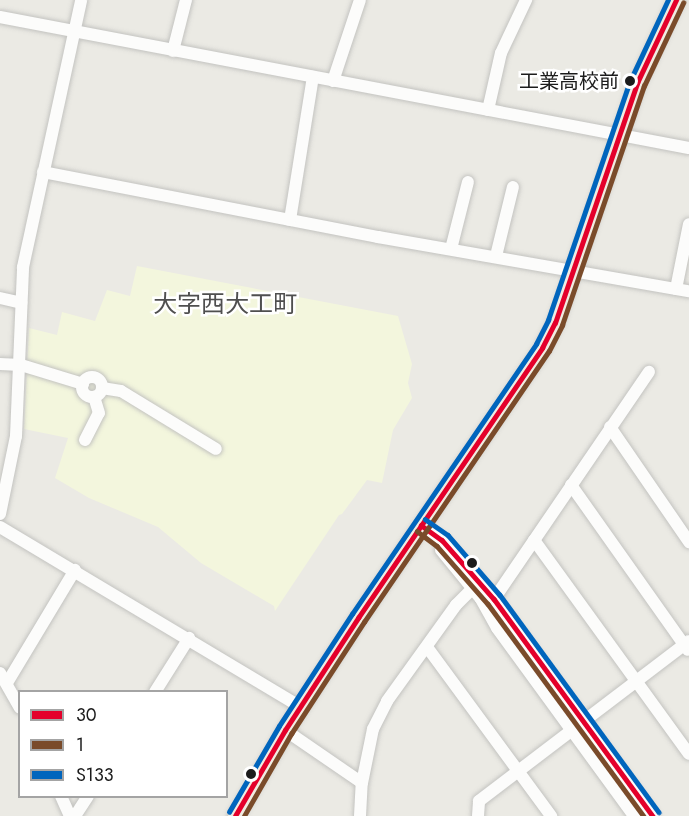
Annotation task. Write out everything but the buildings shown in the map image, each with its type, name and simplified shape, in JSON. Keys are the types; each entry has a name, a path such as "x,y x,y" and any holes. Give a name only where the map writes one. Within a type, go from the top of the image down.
{"main road":[{"path":"235,816 285,730 542,348 555,323 574,271 637,83 676,0"}],"street":[{"path":"0,514 16,436 21,365 23,267 81,0"},
{"path":"173,51 186,0"},
{"path":"333,81 360,0"},
{"path":"488,110 501,53 526,0"},
{"path":"0,17 488,110 688,144"},
{"path":"290,220 313,77"},
{"path":"43,172 290,220 683,290 689,224"},
{"path":"451,249 468,182"},
{"path":"496,256 513,187"},
{"path":"0,298 21,303"},
{"path":"0,364 21,365 83,384 85,393 120,391 216,449"},
{"path":"494,599 649,372"},
{"path":"85,440 99,413 98,392"},
{"path":"610,427 689,542"},
{"path":"478,816 479,801 519,773 636,680 687,646 571,485"},
{"path":"421,525 472,589 634,816"},
{"path":"421,525 442,540 494,599 653,816"},
{"path":"0,527 301,706"},
{"path":"534,540 689,754"},
{"path":"18,704 4,678 75,570"},
{"path":"360,816 362,783 373,729 387,701 456,605 472,589"},
{"path":"156,690 189,638"},
{"path":"427,647 551,816"},
{"path":"285,730 362,783"},
{"path":"62,798 70,816"},
{"path":"75,816 87,798"}],"shaded area":[{"path":"137,266 398,316 412,364 408,383 412,398 393,430 382,483 367,480 339,515 275,611 274,606 201,563 158,527 89,498 55,478 68,438 24,429 29,328 57,335 62,312 95,321 107,290 130,296"}],"transit line":[{"name":"S133","path":"229,812 279,726 352,614 536,344 548,320 630,81 668,0"},
{"name":"30","path":"235,816 285,730 358,618 542,348 555,323 637,83 676,0"},
{"name":"1","path":"244,816 291,734 364,622 549,351 562,325 644,86 683,3"},
{"name":"S133","path":"425,519 448,535 500,595 659,812"},
{"name":"30","path":"421,525 442,540 494,599 653,816"},
{"name":"1","path":"417,531 437,546 488,604 644,816"}],"place":[{"name":"工業高校前","path":"630,81"}],"district":[{"name":"大字西大工町","path":"225,304"}]}
